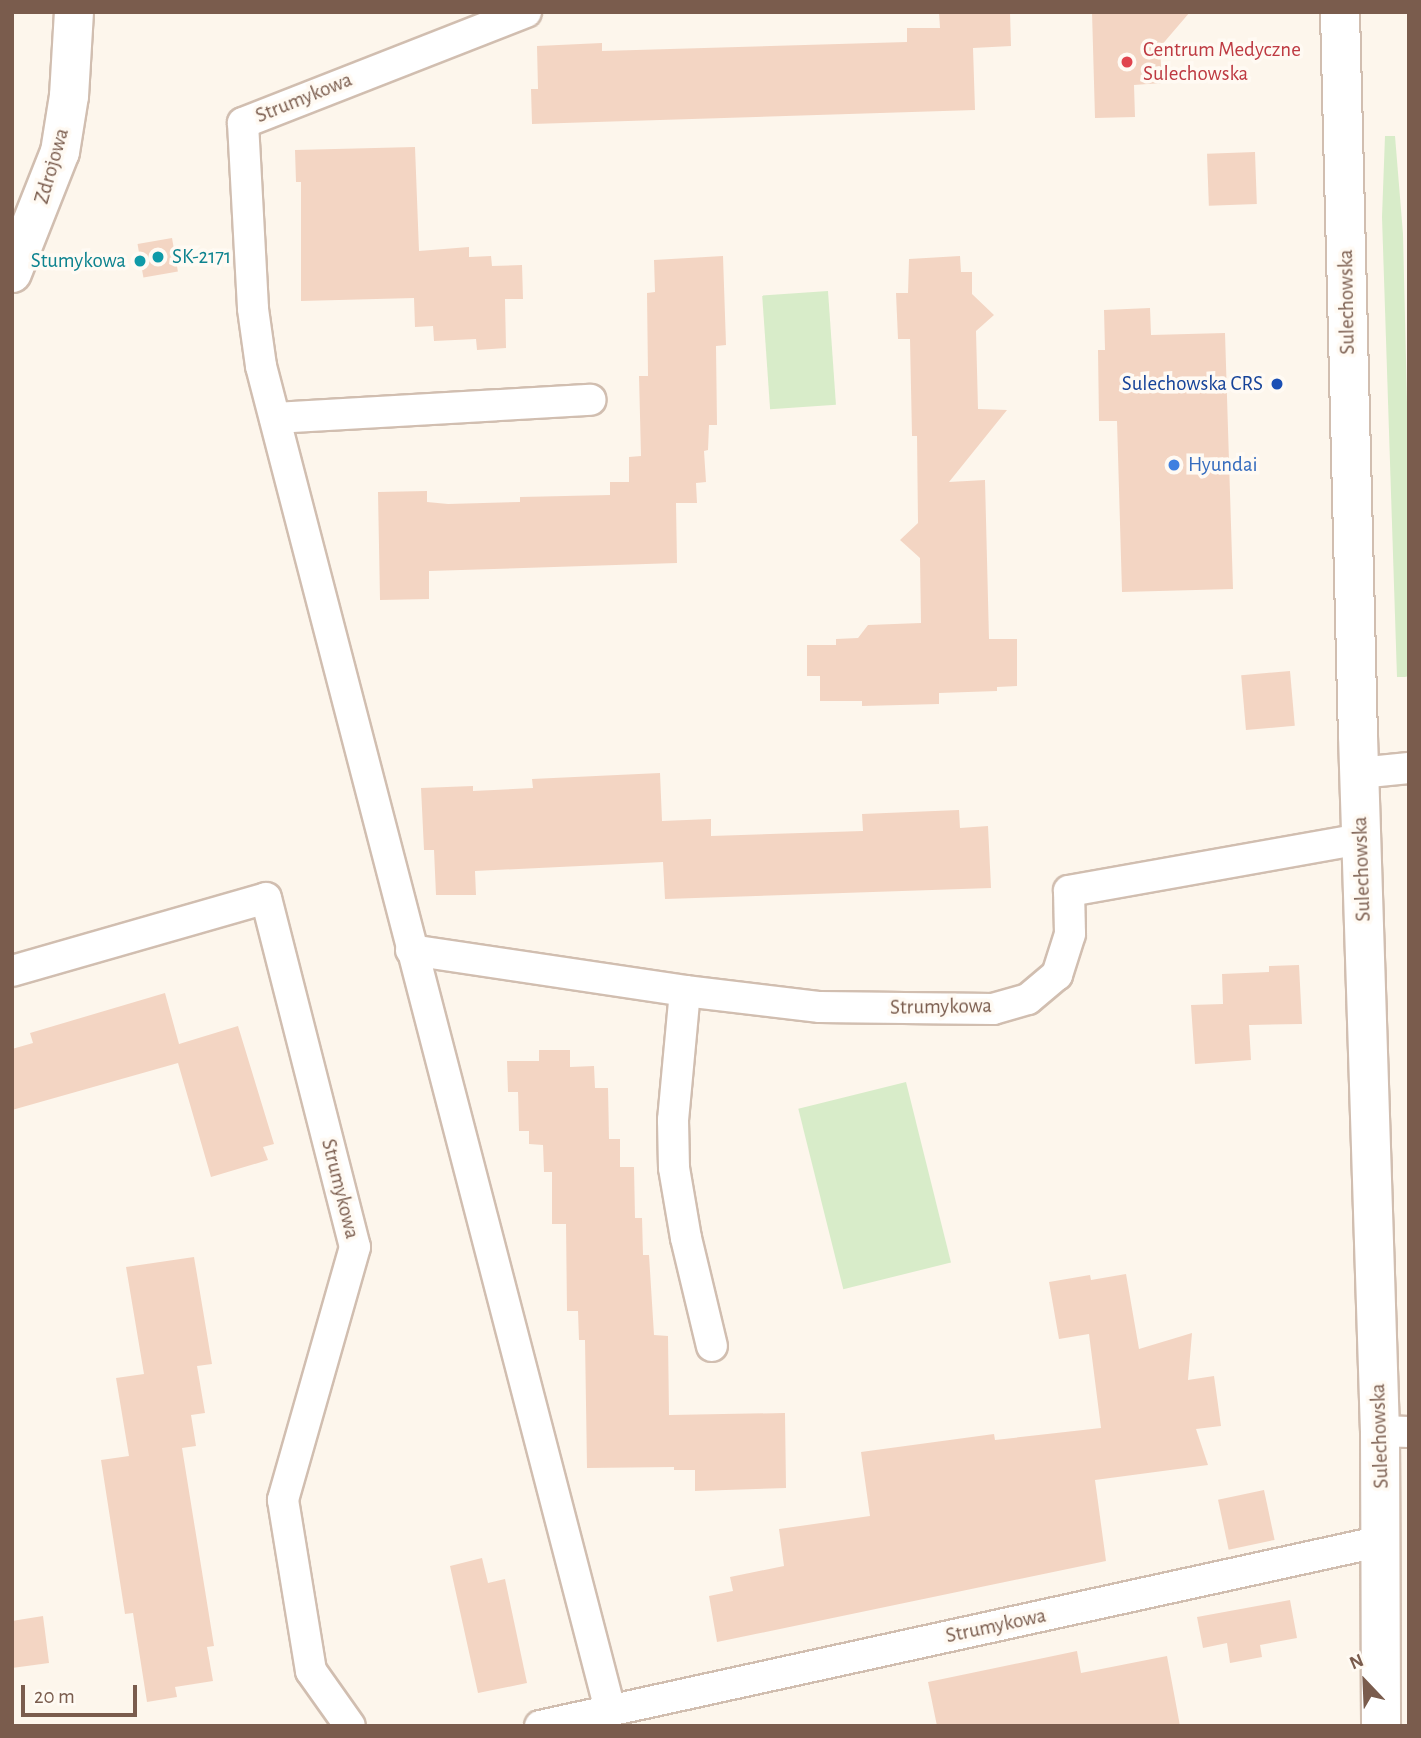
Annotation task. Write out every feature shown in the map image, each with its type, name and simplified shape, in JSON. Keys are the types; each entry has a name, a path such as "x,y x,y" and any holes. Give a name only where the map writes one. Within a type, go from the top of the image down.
{"street":[{"name":"Zdrojowa","path":"12,273 60,152 69,96 74,12"},
{"name":"Strumykowa","path":"526,12 243,123 253,309 261,366 610,1710"},
{"name":"Sulechowska","path":"1340,12 1361,839 1394,1432 1382,1541 1381,1726"},
{"path":"275,418 590,400"},
{"path":"1359,774 1409,768"},
{"name":"Strumykowa","path":"411,950 685,992 820,1007 993,1009 1028,999 1056,975 1070,934 1069,891 1361,839"},
{"name":"Strumykowa","path":"12,971 266,898 355,1247 283,1500 311,1671 350,1726"},
{"path":"685,992 673,1120 674,1168 686,1238 712,1346"},
{"name":"Strumykowa","path":"540,1726 1382,1541"}],"green space":[{"path":"1385,136 1395,136 1403,234 1409,486 1409,676 1405,677 1397,677 1382,217"},
{"path":"828,291 836,405 770,409 762,296"},
{"path":"906,1082 951,1262 843,1289 798,1109"}],"building":[{"path":"939,12 1010,12 1011,46 973,48 975,110 532,124 531,89 538,89 537,46 602,43 602,51 907,42 907,28 940,28"},
{"name":"Centrum Medyczne Sulechowska","path":"1092,12 1190,12 1160,47 1162,83 1134,85 1135,117 1095,118"},
{"path":"415,147 419,251 469,247 469,257 491,256 492,266 522,265 523,299 505,299 506,348 477,350 476,339 434,341 433,326 415,327 414,298 301,301 301,182 296,182 295,150"},
{"path":"1255,152 1257,204 1209,206 1207,154"},
{"name":"SK-2171","path":"172,238 178,271 143,278 138,244"},
{"path":"723,256 726,345 716,346 717,425 709,425 708,450 704,451 706,482 696,483 697,503 676,503 677,563 429,571 429,599 380,600 378,492 427,491 427,502 448,504 520,502 520,497 610,495 610,482 629,482 629,457 641,456 639,376 648,376 647,293 655,292 654,260"},
{"path":"960,256 961,272 972,272 972,294 994,315 976,331 978,409 1007,410 949,482 985,480 989,639 1017,639 1017,686 997,687 997,691 939,693 939,704 862,706 862,701 820,701 820,676 807,676 807,645 836,645 836,639 858,638 868,625 921,623 920,558 900,540 918,523 917,436 912,436 910,339 898,339 896,293 908,293 909,259"},
{"name":"Hyundai","path":"1150,308 1151,335 1225,333 1233,589 1122,592 1117,421 1099,421 1098,350 1105,350 1104,310"},
{"path":"1290,671 1295,726 1246,730 1241,675"},
{"path":"660,773 662,821 711,819 711,836 863,831 862,814 959,810 960,828 988,826 991,888 665,899 663,862 475,871 476,895 436,895 434,850 424,850 421,788 473,786 473,791 533,788 532,779"},
{"path":"1299,965 1302,1024 1249,1025 1251,1060 1195,1064 1191,1005 1223,1004 1222,974 1269,972 1269,966"},
{"path":"165,993 179,1044 238,1026 274,1144 263,1147 268,1160 211,1177 178,1063 12,1110 12,1049 33,1043 30,1033"},
{"path":"539,1050 570,1050 570,1067 594,1066 595,1088 608,1088 609,1139 620,1139 620,1167 634,1167 635,1218 642,1218 643,1255 649,1255 654,1335 668,1336 669,1415 785,1413 786,1488 695,1491 695,1470 674,1470 674,1467 587,1468 585,1340 579,1340 578,1311 567,1311 566,1224 552,1224 552,1172 544,1172 543,1145 529,1144 529,1131 519,1131 518,1092 508,1092 507,1061 539,1061"},
{"path":"194,1257 212,1364 197,1366 205,1413 191,1415 196,1446 182,1448 214,1646 207,1647 213,1681 175,1687 177,1697 147,1702 133,1613 125,1614 101,1460 129,1456 116,1378 144,1374 126,1267"},
{"path":"1126,1274 1139,1349 1192,1333 1188,1380 1214,1376 1221,1426 1196,1429 1208,1465 1095,1480 1106,1561 717,1642 709,1596 733,1591 730,1577 784,1566 779,1529 870,1516 861,1452 994,1434 995,1440 1101,1428 1089,1334 1059,1339 1049,1282 1090,1275 1091,1280"},
{"path":"1264,1490 1275,1540 1229,1550 1218,1500"},
{"path":"482,1558 488,1583 505,1579 527,1683 478,1693 450,1566"},
{"path":"1290,1600 1297,1638 1260,1645 1262,1657 1230,1663 1227,1643 1203,1648 1197,1617"},
{"path":"43,1616 49,1663 12,1668 12,1621"},
{"path":"1077,1651 1081,1673 1167,1656 1180,1726 937,1726 928,1682"}],"place":[{"name":"Centrum Medyczne Sulechowska","path":"1127,62"},
{"name":"SK-2171","path":"158,257"},
{"name":"Stumykowa","path":"140,261"},
{"name":"Sulechowska CRS","path":"1277,384"},
{"name":"Hyundai","path":"1174,465"}]}
